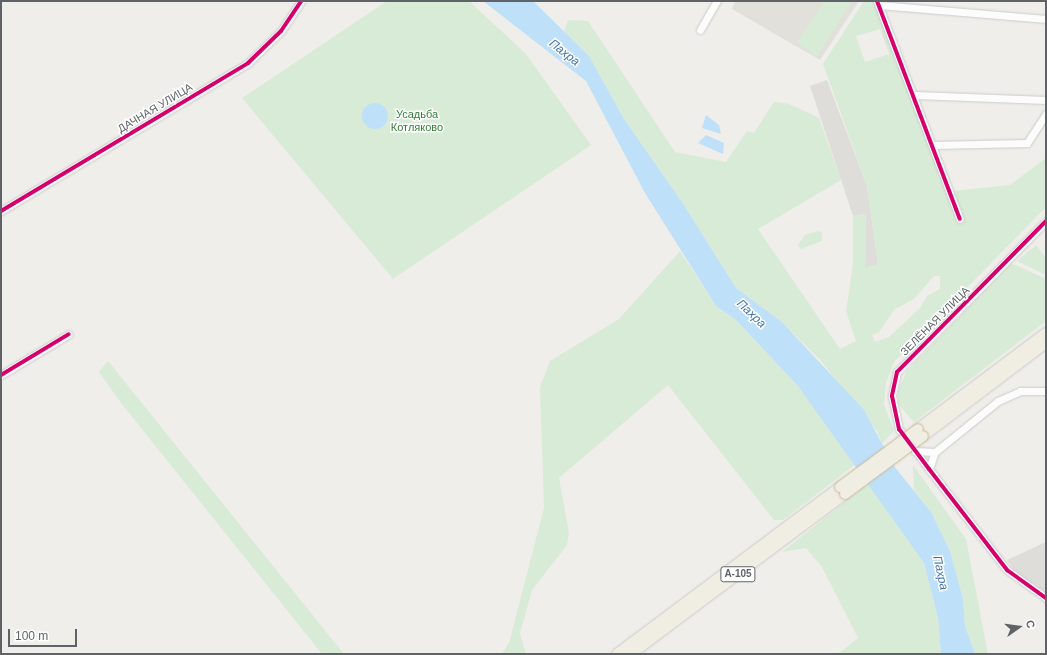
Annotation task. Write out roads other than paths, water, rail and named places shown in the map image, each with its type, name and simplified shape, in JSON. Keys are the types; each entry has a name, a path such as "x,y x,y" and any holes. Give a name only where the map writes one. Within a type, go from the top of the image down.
{"highway":[{"name":"А-105","path":"631,654 920,432 1046,333"},
{"name":"А-105","path":"920,432 1046,343"},
{"name":"А-105","path":"617,654 842,491"}],"street":[{"name":"ДАЧНАЯ УЛИЦА","path":"1,211 248,63 281,31 301,1"},
{"path":"700,30 717,1"},
{"path":"960,219 916,95 878,3 1046,19"},
{"path":"916,95 1046,100"},
{"path":"933,145 1027,143 1046,114"},
{"name":"ЗЕЛЁНАЯ УЛИЦА","path":"1046,221 897,372 892,386 893,410 899,429 1007,570 1046,598"},
{"path":"1,375 69,334"},
{"path":"1029,356 1046,352"},
{"path":"929,470 935,452 1010,395 1046,390"},
{"path":"915,451 935,452"}],"water":[{"name":"Пахра","path":"483,1 533,1 589,56 624,119 682,202 736,288 782,322 864,410 894,466 931,512 950,551 963,599 965,626 975,654 941,654 938,618 924,563 798,386 736,320 716,306 645,193 586,81"},
{"path":"375,103 384,107 388,116 384,125 375,129 366,125 362,116 366,107"},
{"path":"706,115 719,125 721,134 702,128"},
{"path":"706,135 724,143 723,154 698,143"}],"park label":[{"name":"Усадьба Котляково","path":"417,121"}]}
